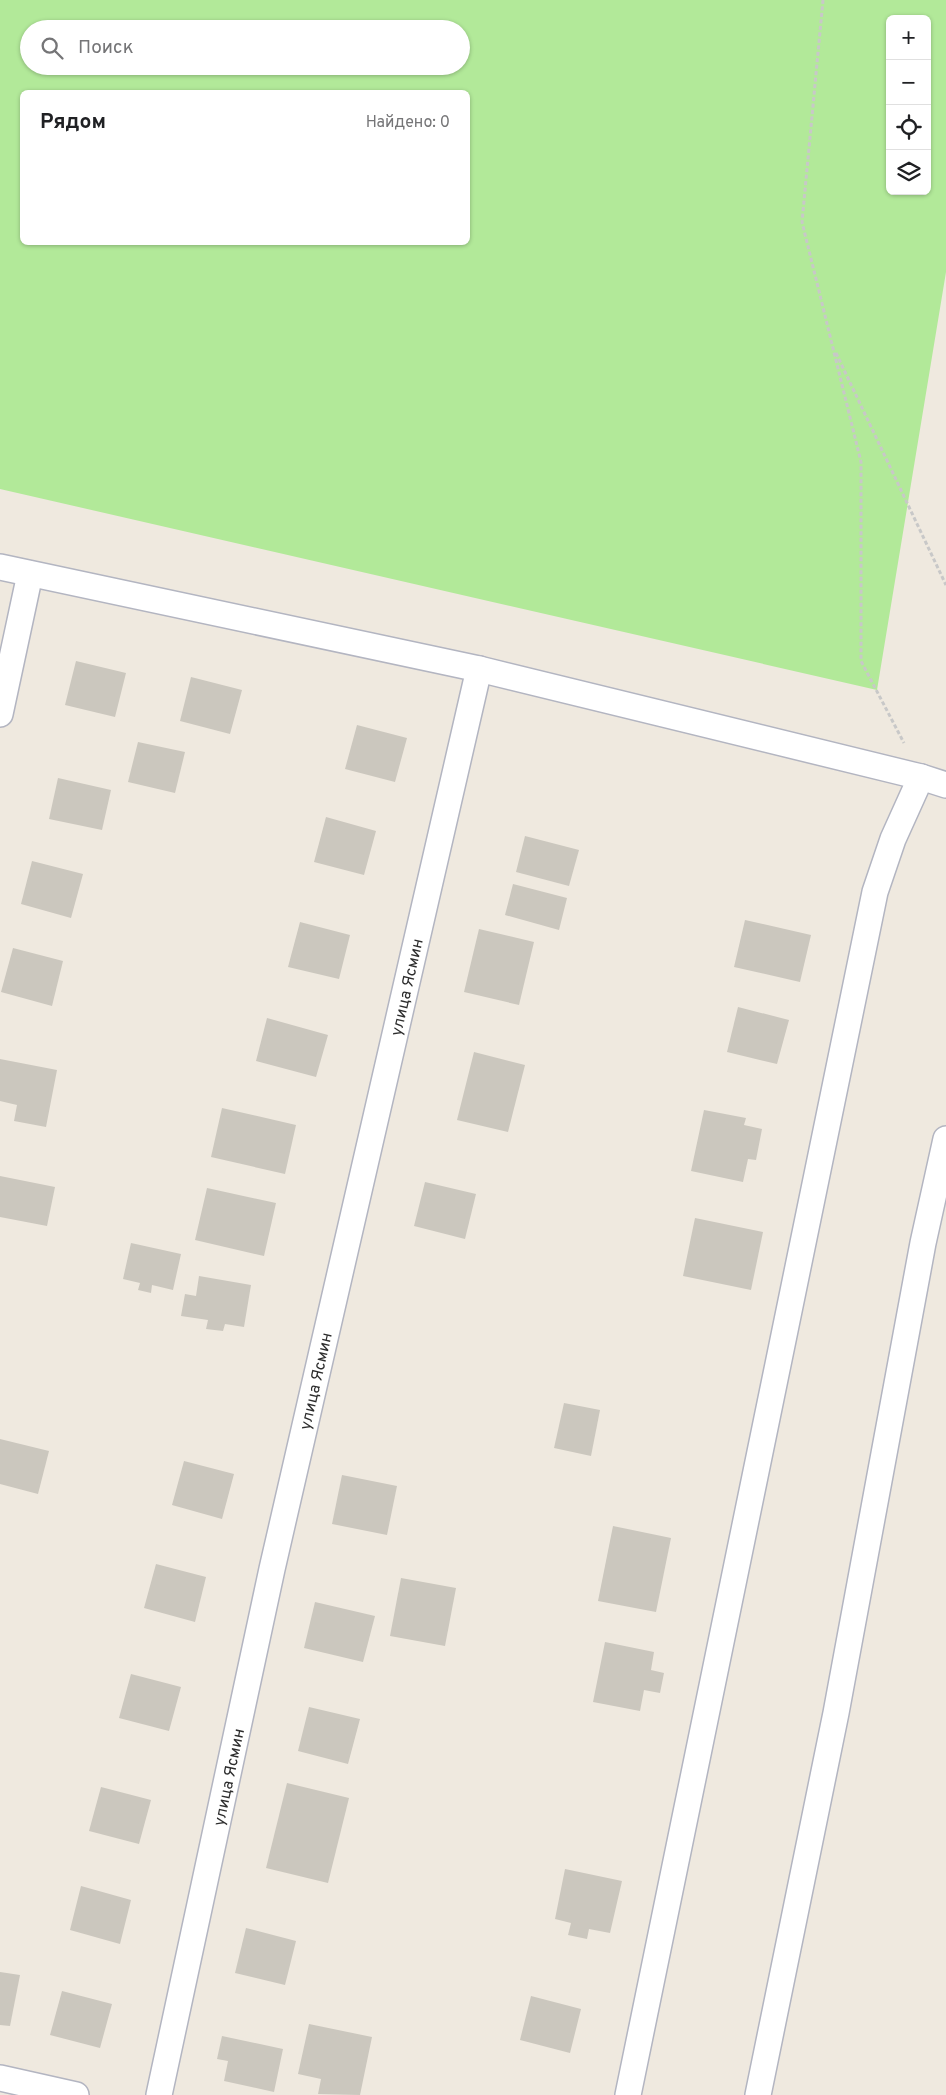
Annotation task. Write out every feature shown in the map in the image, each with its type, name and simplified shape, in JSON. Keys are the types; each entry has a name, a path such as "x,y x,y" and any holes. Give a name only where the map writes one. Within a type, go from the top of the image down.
{"street":[{"path":"0,567 479,670 922,776 946,785"},
{"path":"0,714 30,574"},
{"name":"улица Ясмин","path":"159,2095 274,1560 479,670"},
{"path":"628,2095 875,892 893,839 922,776"},
{"path":"758,2095 834,1723 921,1253 946,1139"},
{"path":"0,2078 76,2095"}],"path":[{"path":"823,0 802,222 861,462 861,661 922,776"},
{"path":"833,346 946,585"}],"green space":[{"path":"0,0 946,0 946,272 877,690 0,489"}],"building":[{"path":"76,661 126,673 115,717 65,705"},
{"path":"191,677 242,690 230,734 180,721"},
{"path":"357,725 407,738 395,782 345,769"},
{"path":"138,742 185,752 175,793 128,782"},
{"path":"58,778 111,790 102,830 49,819"},
{"path":"326,817 376,831 364,875 314,862"},
{"path":"525,836 579,850 569,886 516,872"},
{"path":"32,861 83,874 71,918 21,904"},
{"path":"513,884 567,898 559,930 505,915"},
{"path":"745,920 811,935 800,982 734,967"},
{"path":"300,922 350,935 339,979 288,967"},
{"path":"479,929 534,942 519,1005 464,992"},
{"path":"13,948 63,961 52,1006 1,992"},
{"path":"738,1007 789,1020 777,1064 727,1052"},
{"path":"267,1018 328,1035 316,1077 256,1061"},
{"path":"474,1052 525,1065 508,1132 457,1120"},
{"path":"0,1059 57,1070 46,1127 14,1121 17,1105 0,1101"},
{"path":"222,1108 296,1125 285,1174 211,1157"},
{"path":"704,1110 746,1118 744,1125 762,1129 756,1160 748,1159 743,1182 691,1171"},
{"path":"0,1176 55,1187 47,1226 0,1217"},
{"path":"425,1182 476,1194 465,1239 414,1226"},
{"path":"207,1188 276,1203 264,1256 195,1240"},
{"path":"695,1218 763,1232 751,1290 683,1276"},
{"path":"131,1243 181,1254 173,1290 152,1285 151,1293 138,1290 140,1283 123,1279"},
{"path":"199,1276 251,1285 244,1327 225,1324 223,1331 206,1329 208,1320 181,1316 185,1294 196,1296"},
{"path":"564,1403 600,1410 591,1456 554,1448"},
{"path":"0,1439 49,1451 38,1494 0,1484"},
{"path":"184,1461 234,1474 222,1519 172,1505"},
{"path":"342,1475 397,1486 387,1535 332,1524"},
{"path":"613,1526 671,1538 656,1612 598,1601"},
{"path":"156,1564 206,1577 195,1622 144,1608"},
{"path":"401,1578 456,1588 445,1646 390,1636"},
{"path":"315,1602 375,1616 363,1662 304,1648"},
{"path":"605,1642 654,1652 651,1670 664,1673 660,1693 644,1690 640,1711 593,1702"},
{"path":"131,1674 181,1687 169,1731 119,1718"},
{"path":"309,1707 360,1719 348,1764 298,1751"},
{"path":"287,1783 349,1798 328,1883 266,1868"},
{"path":"101,1787 151,1800 139,1844 89,1831"},
{"path":"565,1869 622,1881 610,1933 589,1929 587,1939 568,1935 571,1923 555,1919"},
{"path":"81,1886 131,1900 120,1944 70,1930"},
{"path":"246,1928 296,1941 285,1985 235,1973"},
{"path":"0,1972 20,1975 10,2026 0,2025"},
{"path":"62,1991 112,2004 100,2048 50,2035"},
{"path":"531,1996 581,2009 570,2053 520,2040"},
{"path":"309,2024 372,2037 360,2095 318,2094 321,2079 298,2074"},
{"path":"222,2036 283,2049 274,2092 224,2081 228,2061 217,2059"}]}
